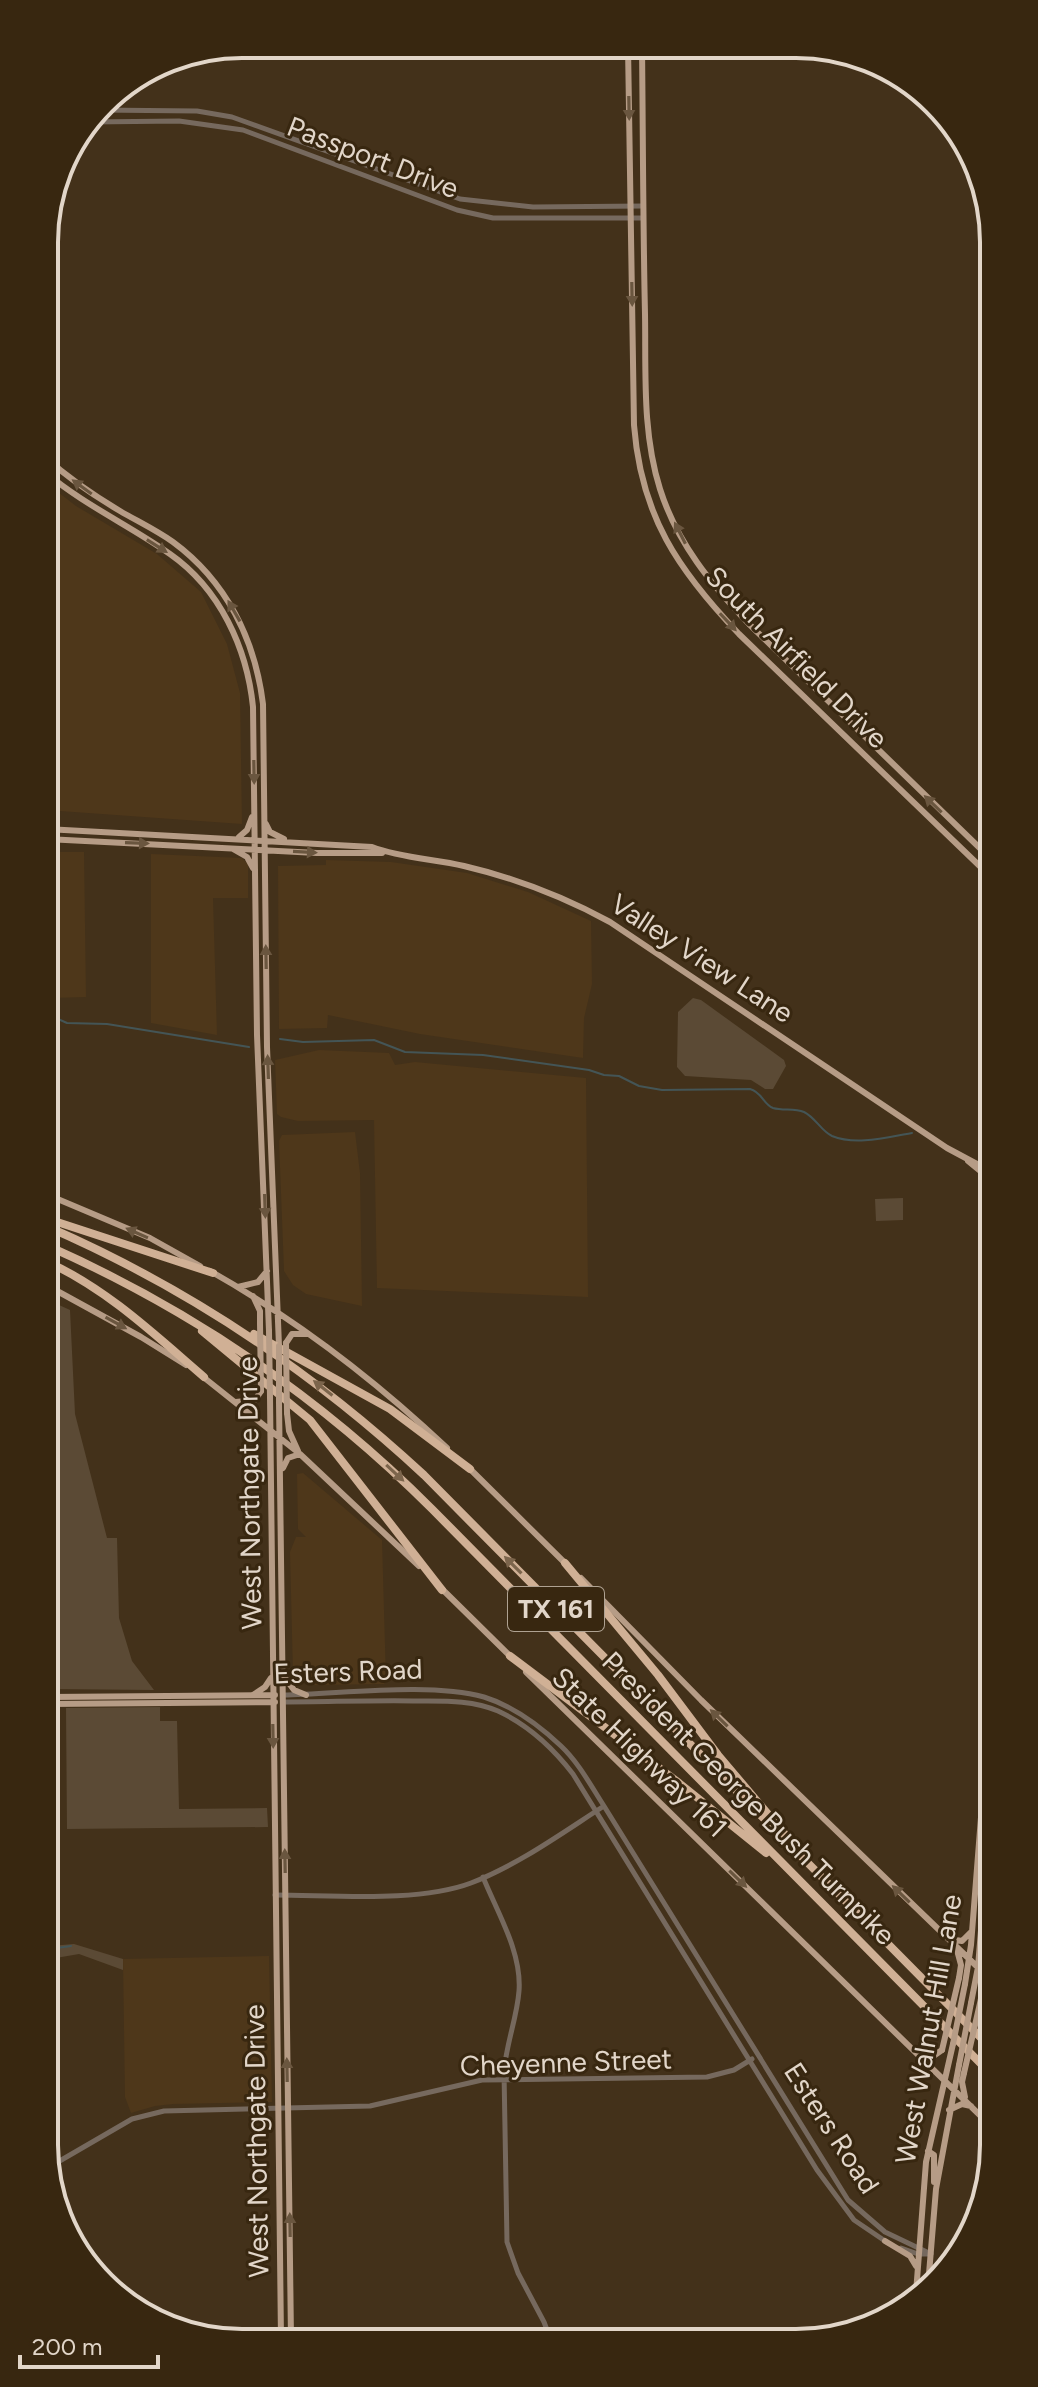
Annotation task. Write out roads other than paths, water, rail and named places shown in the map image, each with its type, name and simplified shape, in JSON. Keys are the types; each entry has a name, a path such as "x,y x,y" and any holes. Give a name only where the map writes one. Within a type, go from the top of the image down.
{"highway":[{"path":"58,1222 213,1273"},
{"name":"President George Bush Turnpike","path":"58,1232 138,1270 221,1317 318,1384 416,1468 980,2037"},
{"name":"President George Bush Turnpike","path":"58,1251 127,1283 245,1353 292,1387 384,1463 980,2063"},
{"path":"58,1267 115,1301 204,1377"},
{"path":"182,1315 310,1420 442,1590"},
{"path":"221,1317 390,1409 470,1469"},
{"path":"565,1563 804,1859"},
{"path":"510,1656 791,1872"}],"main road":[{"name":"South Airfield Drive","path":"628,58 634,425 639,464 657,520 684,572 700,594 980,866"},
{"name":"South Airfield Drive","path":"642,58 647,422 660,489 682,539 711,584 980,848"},
{"path":"628,76 642,76"},
{"name":"West Northgate Drive","path":"58,468 76,483 171,541 201,567 218,586 241,623 253,653 260,684 266,844 266,984 279,1311 280,1476 272,1675 281,2329"},
{"name":"West Northgate Drive","path":"58,482 80,500 172,555 205,587 232,628 250,685 253,707 256,984 269,1305 276,1612 283,1699 291,2329"},
{"path":"116,522 122,512"},
{"path":"767,662 777,652"},
{"path":"250,685 260,684"},
{"path":"234,839 247,830 254,810"},
{"path":"265,821 274,835 295,842"},
{"name":"Valley View Lane","path":"58,830 254,840 282,851 386,853"},
{"name":"Valley View Lane","path":"58,840 254,848 295,842 372,847 386,853 506,877 586,909 650,947 980,1171"},
{"path":"230,847 247,857 254,870"},
{"path":"265,886 270,860 282,851"},
{"path":"256,984 266,984"},
{"name":"Valley View Lane","path":"968,1161 980,1166"},
{"path":"58,1199 150,1238 279,1311 408,1411 978,1967"},
{"path":"238,1287 258,1282 267,1271"},
{"name":"State Highway 161","path":"58,1291 141,1337 204,1377 300,1454 388,1534 980,2114"},
{"path":"236,1402 255,1400 261,1391 260,1311 252,1296"},
{"path":"280,1476 288,1458 300,1454 289,1431 286,1343 292,1334 301,1332 310,1335"},
{"path":"282,1673 294,1690 306,1695"},
{"path":"252,1695 265,1687 272,1675"},
{"name":"Esters Road","path":"58,1697 252,1695 273,1699"},
{"name":"Esters Road","path":"58,1704 283,1699"},
{"path":"274,1801 284,1799"},
{"name":"West Walnut Hill Lane","path":"916,2284 928,2151 970,1958 980,1832"},
{"path":"946,1938 962,1941 972,1930"},
{"name":"West Walnut Hill Lane","path":"929,2271 936,2189 974,1993 980,1943"},
{"path":"920,2056 932,2057 942,2050 961,1965 955,1946"},
{"path":"276,1977 286,1977"},
{"path":"966,2100 964,2073 980,2003"},
{"path":"949,2110 962,2104 972,2106"},
{"path":"928,2151 934,2155 936,2189"},
{"path":"885,2241 910,2256 917,2271"}],"street":[{"name":"Passport Drive","path":"115,110 197,111 232,117 452,197 497,205 533,207 643,206"},
{"name":"Passport Drive","path":"103,122 179,121 222,125 270,139 457,210 493,218 643,218"},
{"path":"533,207 533,218"},
{"name":"Esters Road","path":"283,1699 306,1695 433,1690 468,1694 500,1703 535,1724 563,1748 604,1806 851,2205 885,2232 918,2251"},
{"name":"Esters Road","path":"283,1699 461,1702 498,1711 523,1725 564,1762 817,2170 846,2210 866,2230 885,2241 931,2254"},
{"path":"498,1711 500,1703"},
{"path":"275,1895 405,1894 447,1889 483,1877 604,1806"},
{"path":"483,1877 520,1976 503,2079 507,2242 518,2273 547,2329"},
{"name":"Cheyenne Street","path":"59,2161 144,2114 172,2110 370,2106 409,2099 458,2084 503,2079 707,2077 734,2070 759,2056"},
{"path":"791,2127 798,2122"}],"waterway":[{"path":"58,1019 67,1023 107,1024 249,1047"},
{"path":"280,1039 303,1042 374,1040 405,1052 483,1055 589,1070 662,1090 750,1089 773,1108 804,1112 828,1134 841,1139 872,1140 912,1133"},
{"path":"58,1948 71,1946"}]}
